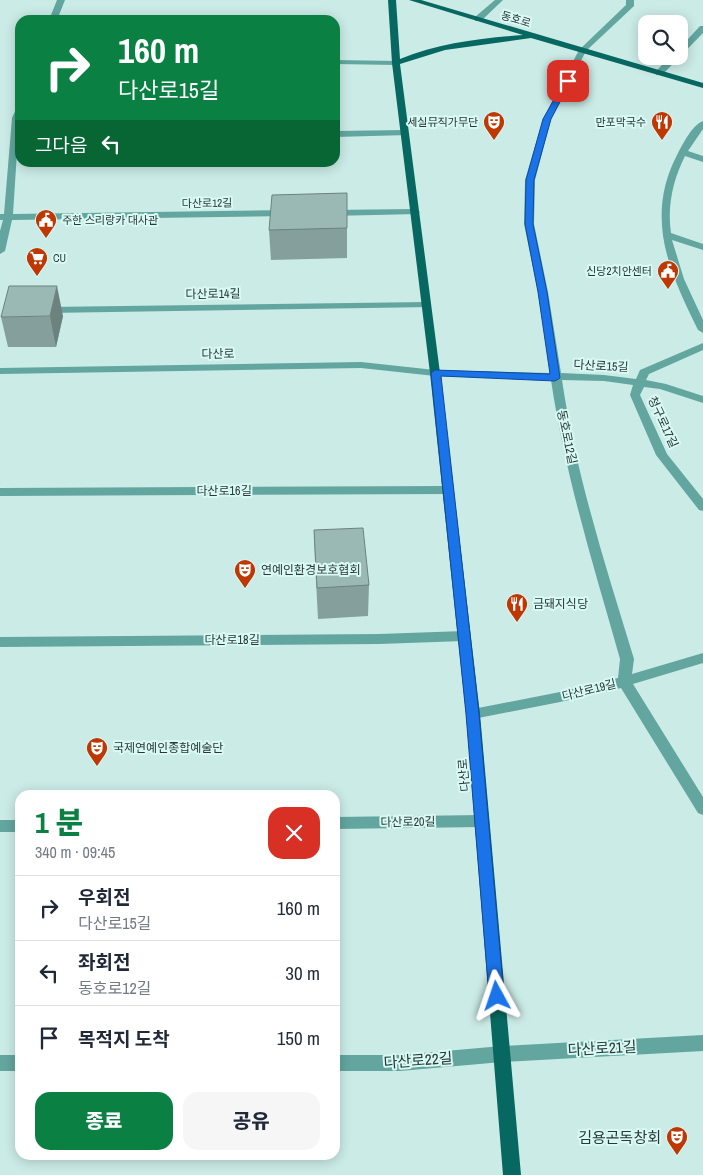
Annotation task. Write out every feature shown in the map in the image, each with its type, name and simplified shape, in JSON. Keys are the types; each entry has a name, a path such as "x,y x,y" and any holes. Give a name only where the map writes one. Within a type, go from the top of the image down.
{"main road":[{"name":"다산로","path":"392,0 396,63 427,305 473,714 512,1175"},
{"name":"동호로","path":"413,0 703,86"},
{"path":"396,63 422,52 452,44 489,39 537,37"}],"street":[{"path":"55,15 61,0"},
{"path":"478,19 499,0"},
{"path":"583,50 630,6 630,0"},
{"path":"688,44 703,28"},
{"name":"동호로12길","path":"583,50 547,119 530,180 529,224 543,292 562,419 590,534 627,659 624,681"},
{"path":"340,62 396,63"},
{"path":"659,73 667,65"},
{"path":"703,124 696,131 678,159 668,191 665,225 682,287 703,330"},
{"path":"0,251 15,126"},
{"path":"340,134 405,133"},
{"path":"682,152 703,159"},
{"path":"322,213 415,212"},
{"name":"다산로12길","path":"4,217 302,213"},
{"path":"667,235 703,247"},
{"name":"다산로14길","path":"39,310 427,305"},
{"name":"청구로17길","path":"703,346 644,372 635,395 662,455 703,506"},
{"name":"다산로","path":"0,371 360,365 435,373"},
{"name":"다산로15길","path":"435,373 604,378 662,386 703,400"},
{"name":"다산로16길","path":"0,492 448,490"},
{"name":"다산로18길","path":"0,642 379,639 464,636"},
{"name":"다산로19길","path":"473,714 537,703 661,672 703,658"},
{"path":"624,681 703,809"},
{"name":"다산로20길","path":"340,823 482,821"},
{"path":"0,826 15,826"},
{"name":"다산로21길","path":"502,1054 703,1043"},
{"name":"다산로22길","path":"340,1063 400,1063 502,1054"},
{"path":"0,1063 15,1063"}],"building":[{"path":"347,193 347,228 269,230 272,195"},
{"path":"9,286 57,286 50,316 1,317"},
{"path":"363,528 369,585 317,588 314,530"}],"place":[{"name":"세실뮤직가무단","path":"494,141"},
{"name":"만포막국수","path":"662,141"},
{"name":"주한 스리랑카 대사관","path":"46,239"},
{"name":"CU","path":"37,277"},
{"name":"신당2치안센터","path":"668,290"},
{"name":"연예인환경보호협회","path":"245,589"},
{"name":"금돼지식당","path":"517,623"},
{"name":"국제연예인종합예술단","path":"97,767"},
{"name":"김용곤독창회","path":"677,1156"}],"route":[{"path":"497,996 473,714 435,373 555,378 543,292 529,224 530,180 547,119 568,81"}]}
